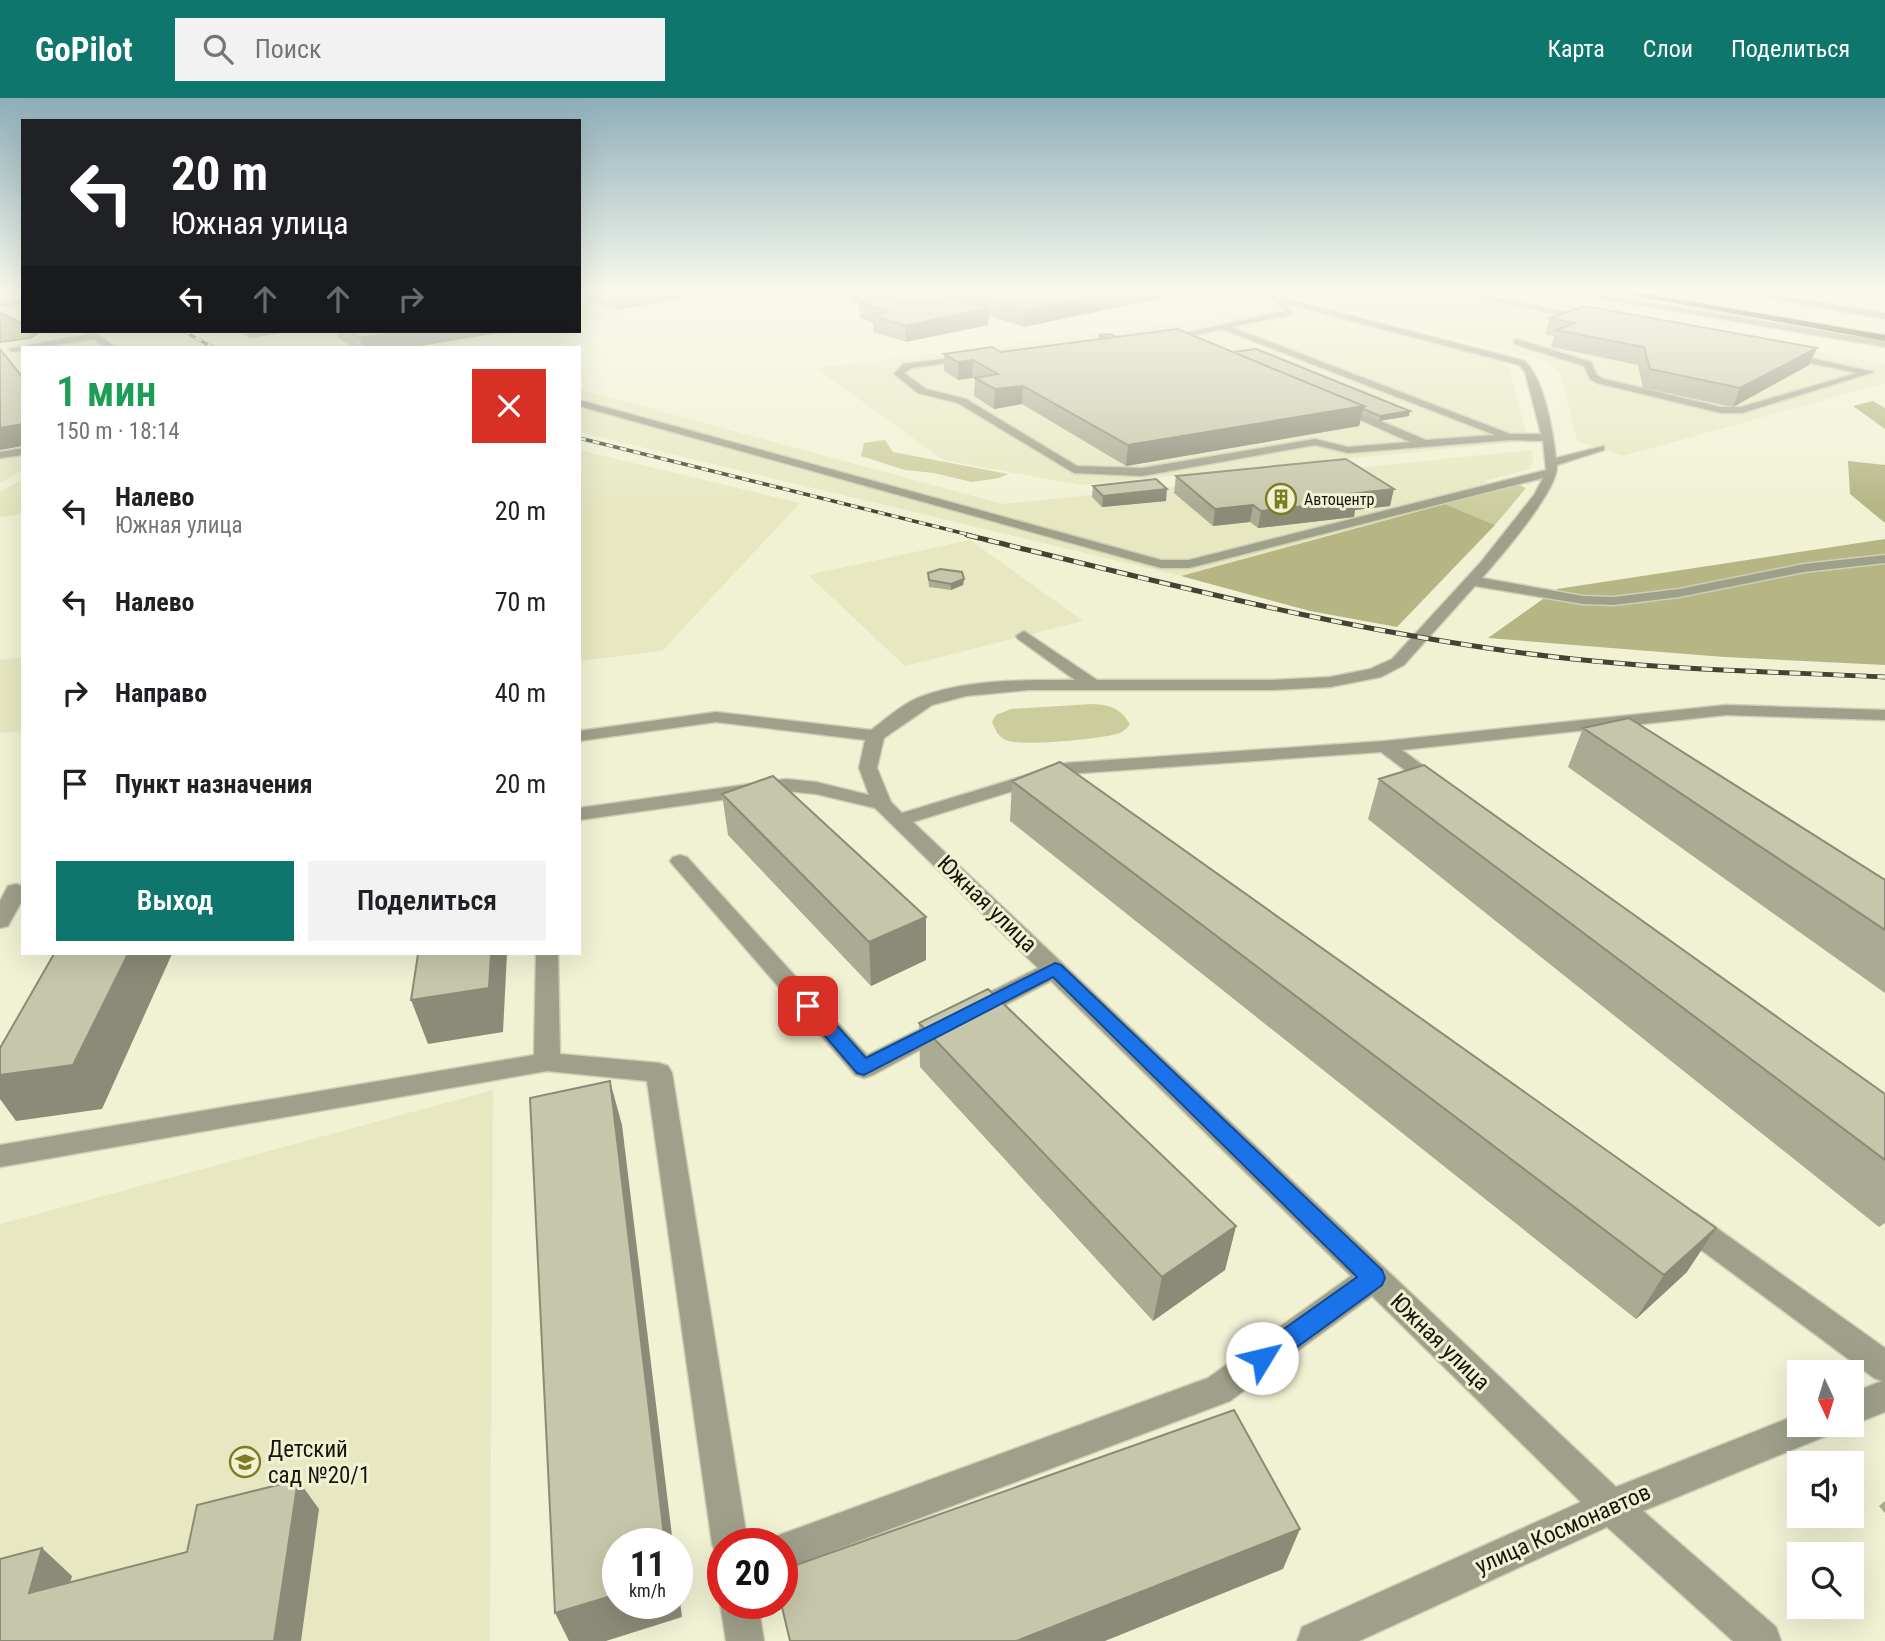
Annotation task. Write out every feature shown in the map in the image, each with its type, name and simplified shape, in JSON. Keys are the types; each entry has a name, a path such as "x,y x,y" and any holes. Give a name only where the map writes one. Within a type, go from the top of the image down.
{"street":[{"path":"920,364 903,367 899,373 922,391 962,401 1074,470 1142,472 1315,442 1348,450 1510,437 1548,438"},
{"path":"1319,364 1510,437"},
{"path":"891,812 868,768 875,736 926,701 966,691 1028,685 1273,685 1331,682 1375,673 1398,662 1471,581 1540,496 1551,467 1548,438 1530,371 1523,364"},
{"path":"1588,364 1593,377 1601,381 1721,410 1742,410 1870,372 1828,364"},
{"path":"1327,402 1425,444"},
{"path":"581,404 1161,564 1189,565 1551,467 1600,449"},
{"path":"0,454 21,451"},
{"path":"1471,581 1583,600 1614,601 1679,593 1804,568 1885,559"},
{"path":"1024,636 1093,685"},
{"path":"581,814 786,785 816,788 891,812 1066,769 1385,746 1726,710 1885,716"},
{"path":"581,736 716,717 875,736"},
{"path":"1613,721 1636,737"},
{"path":"1385,746 1452,796"},
{"path":"1066,769 1100,794"},
{"name":"Южная улица","path":"891,812 1611,1507 1762,1641"},
{"path":"680,861 864,1068 1055,969"},
{"path":"0,921 13,891"},
{"path":"547,955 547,1062"},
{"path":"0,1156 547,1062 659,1073 728,1528"},
{"path":"1672,1212 1885,1367"},
{"path":"798,1546 1218,1390 1373,1278"},
{"path":"1864,1404 1885,1395"},
{"name":"улица Космонавтов","path":"1316,1641 1611,1507 1787,1435"},
{"path":"742,1619 745,1641"}],"shaded area":[{"path":"0,364 21,364 21,471 0,483"},
{"path":"848,364 1504,364 1509,367 1528,441 1080,485 943,460 816,368"},
{"path":"1547,364 1885,364 1885,383 1623,456 1577,441 1561,374"},
{"path":"581,390 1003,504 1532,450 1530,469 1484,481 1502,488 1181,576 581,432"},
{"path":"1873,401 1885,408 1885,429 1853,406"},
{"path":"885,440 893,452 1008,474 972,482 934,473 905,470 861,456 864,443"},
{"path":"581,450 800,503 662,651 581,661"},
{"path":"1848,461 1885,465 1885,523 1850,494"},
{"path":"21,480 21,514 0,517 0,492"},
{"path":"1517,484 1526,488 1495,525 1445,504"},
{"path":"1445,504 1495,525 1397,627 1310,611 1181,576"},
{"path":"1885,539 1885,665 1724,657 1488,638 1557,589"},
{"path":"970,540 1083,621 905,666 808,575"},
{"path":"21,657 21,731 0,733 0,660"},
{"path":"1092,704 1114,708 1123,714 1130,724 1114,735 1031,743 1005,740 998,734 992,722 996,715 1011,709"},
{"name":"Детский сад №20/1","path":"493,1090 490,1641 0,1641 0,1224"}],"building":[{"path":"0,364 12,364 21,375 21,424 0,428"},
{"path":"980,364 1262,364 1364,406 1128,445 1023,386 995,389 975,378 998,374"},
{"path":"1262,364 1293,364 1410,411 1380,416 1363,409 1364,406"},
{"path":"1649,364 1786,364 1740,388 1650,369"},
{"path":"1346,459 1394,489 1349,494 1358,500 1261,511 1253,505 1215,509 1176,476"},
{"path":"1156,479 1167,489 1103,496 1093,486"},
{"path":"940,569 962,572 964,579 951,584 929,580 928,573"},
{"path":"1629,718 1885,880 1885,930 1583,728"},
{"path":"1060,762 1716,1228 1664,1275 1012,781"},
{"path":"1424,765 1885,1094 1885,1160 1379,779"},
{"path":"773,776 926,917 869,942 722,794"},
{"path":"53,955 128,955 73,1065 0,1075 0,1048"},
{"path":"418,955 491,955 489,988 411,1000"},
{"path":"988,989 1236,1226 1162,1277 919,1023"},
{"path":"610,1081 663,1528 602,1528 602,1599 555,1613 530,1098"},
{"path":"1234,1410 1300,1529 1016,1641 790,1641 785,1619 798,1619 798,1564"},
{"path":"298,1480 274,1641 0,1641 0,1559 42,1548 29,1593 187,1552 197,1505"}],"railway":[{"path":"581,438 974,536"},
{"path":"967,535 1268,607 1496,649 1651,666 1885,677"}],"place":[{"name":"Автоцентр","path":"1281,499"},
{"name":"Детский сад №20/1","path":"245,1462"}],"route":[{"path":"808,1006 864,1068 1055,969 1373,1278 1262,1358"}]}
